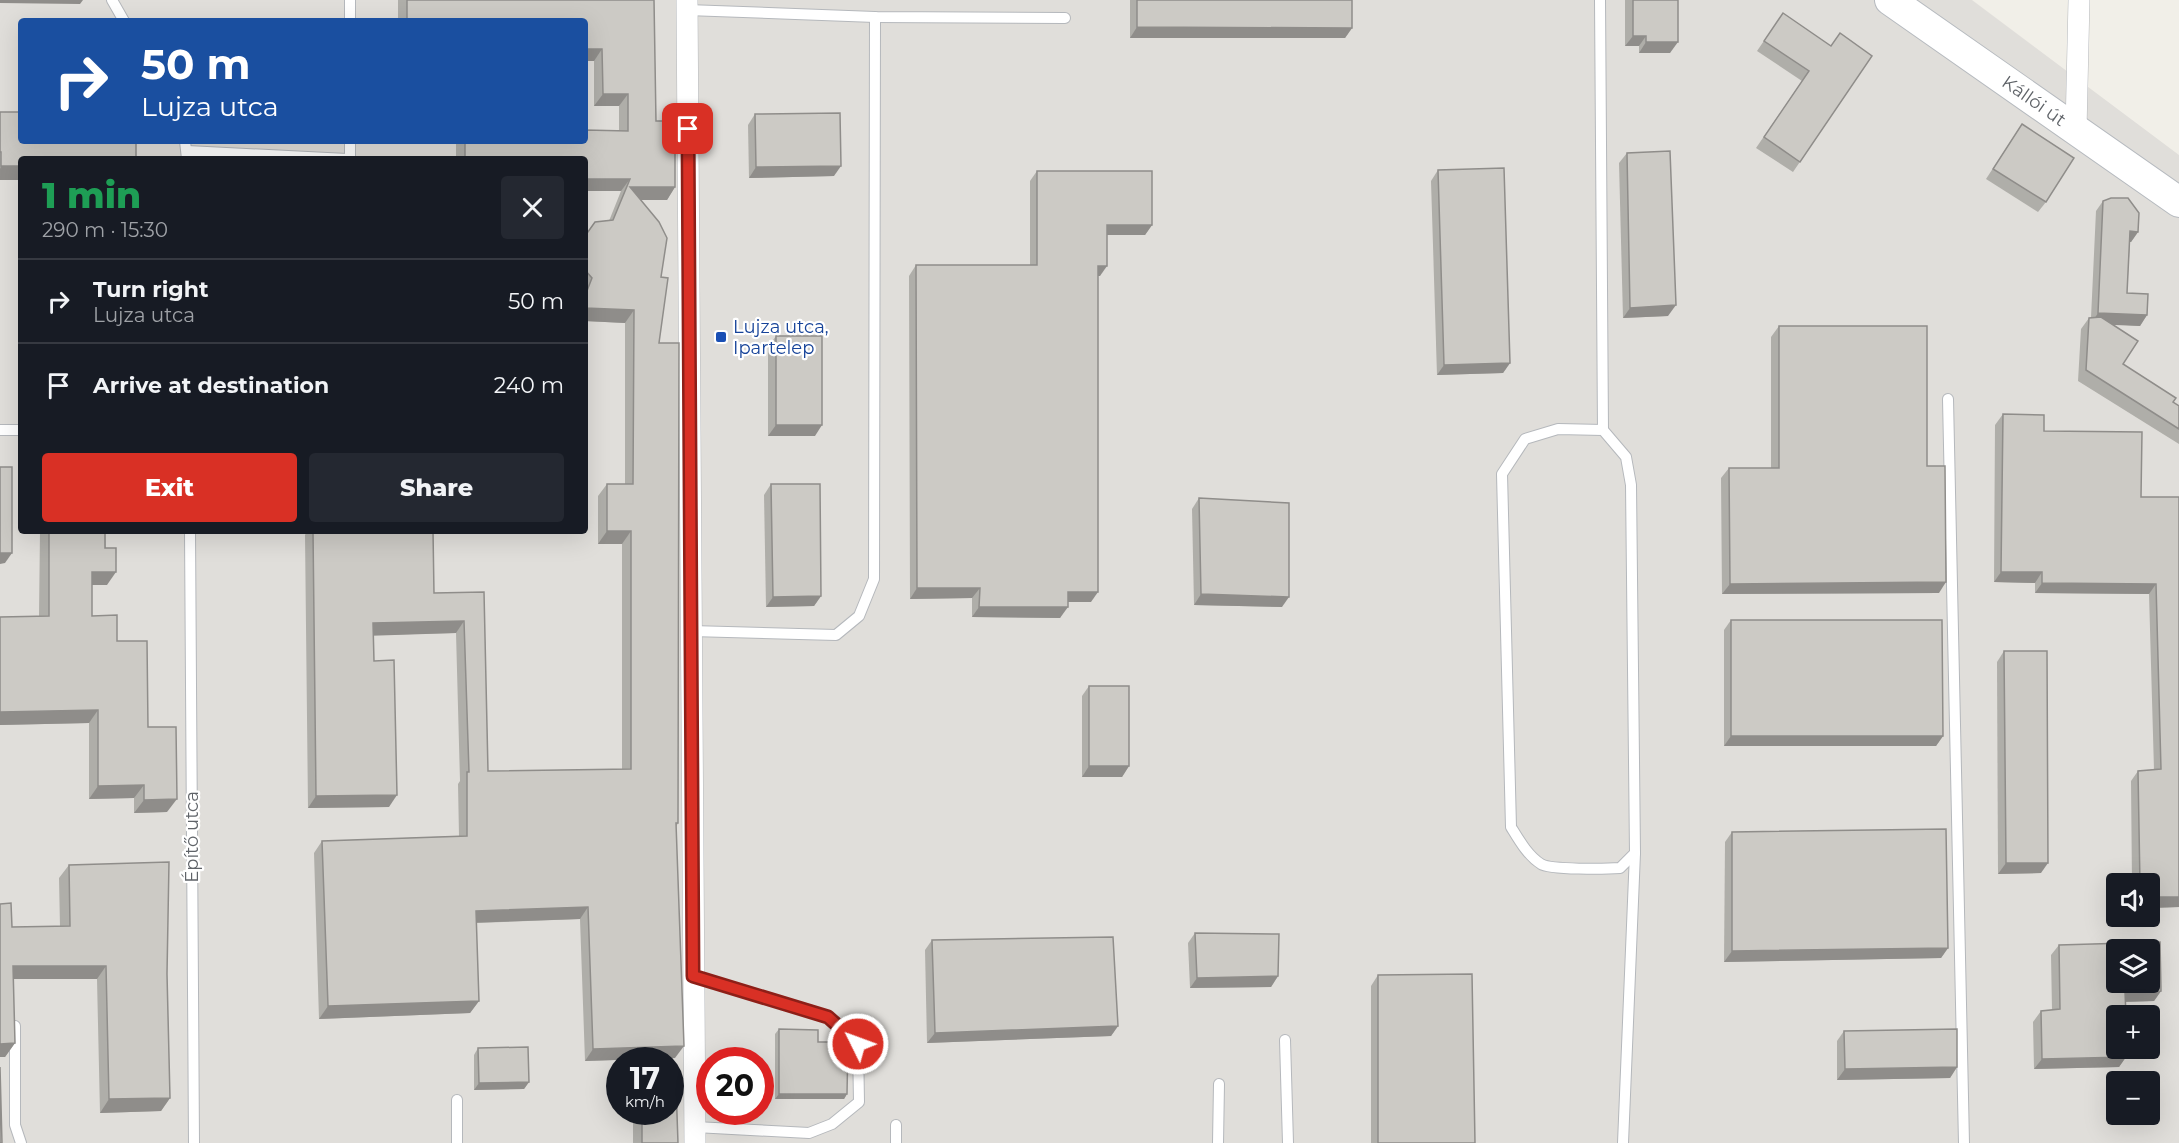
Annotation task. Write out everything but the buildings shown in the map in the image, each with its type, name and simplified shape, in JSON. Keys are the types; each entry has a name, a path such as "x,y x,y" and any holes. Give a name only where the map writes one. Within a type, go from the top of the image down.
{"main road":[{"name":"Kállói út","path":"1890,0 2179,202"}],"street":[{"path":"2076,130 2079,0"},
{"path":"687,5 695,1135"}],"lane":[{"path":"112,0 122,18"},
{"path":"350,0 350,18"},
{"path":"1600,0 1603,429 1626,457 1631,485 1635,853 1623,1143"},
{"path":"687,5 875,17 1065,18"},
{"path":"691,632 836,635 859,616 874,579 875,17"},
{"path":"186,150 308,156"},
{"path":"1948,399 1964,1143"},
{"path":"1603,429 1558,429 1525,439 1502,474 1511,827 1525,849 1542,865 1601,870 1620,868 1635,853"},
{"path":"0,430 18,430"},
{"name":"Építő utca","path":"190,534 194,1143"},
{"path":"693,976 828,1017 858,1044 859,1102 832,1124 808,1133 695,1135"},
{"path":"15,1026 15,1125 21,1143"},
{"path":"1285,1040 1288,1143"},
{"path":"1218,1143 1219,1084"},
{"path":"456,1100 457,1143"},
{"path":"896,1125 896,1143"}],"shaded area":[{"path":"0,0 1972,0 2179,155 2179,1143 0,1143"}],"place":[{"name":"Lujza utca, Ipartelep","path":"721,337"}],"route":[{"path":"688,129 693,976 828,1017 858,1044"}]}
